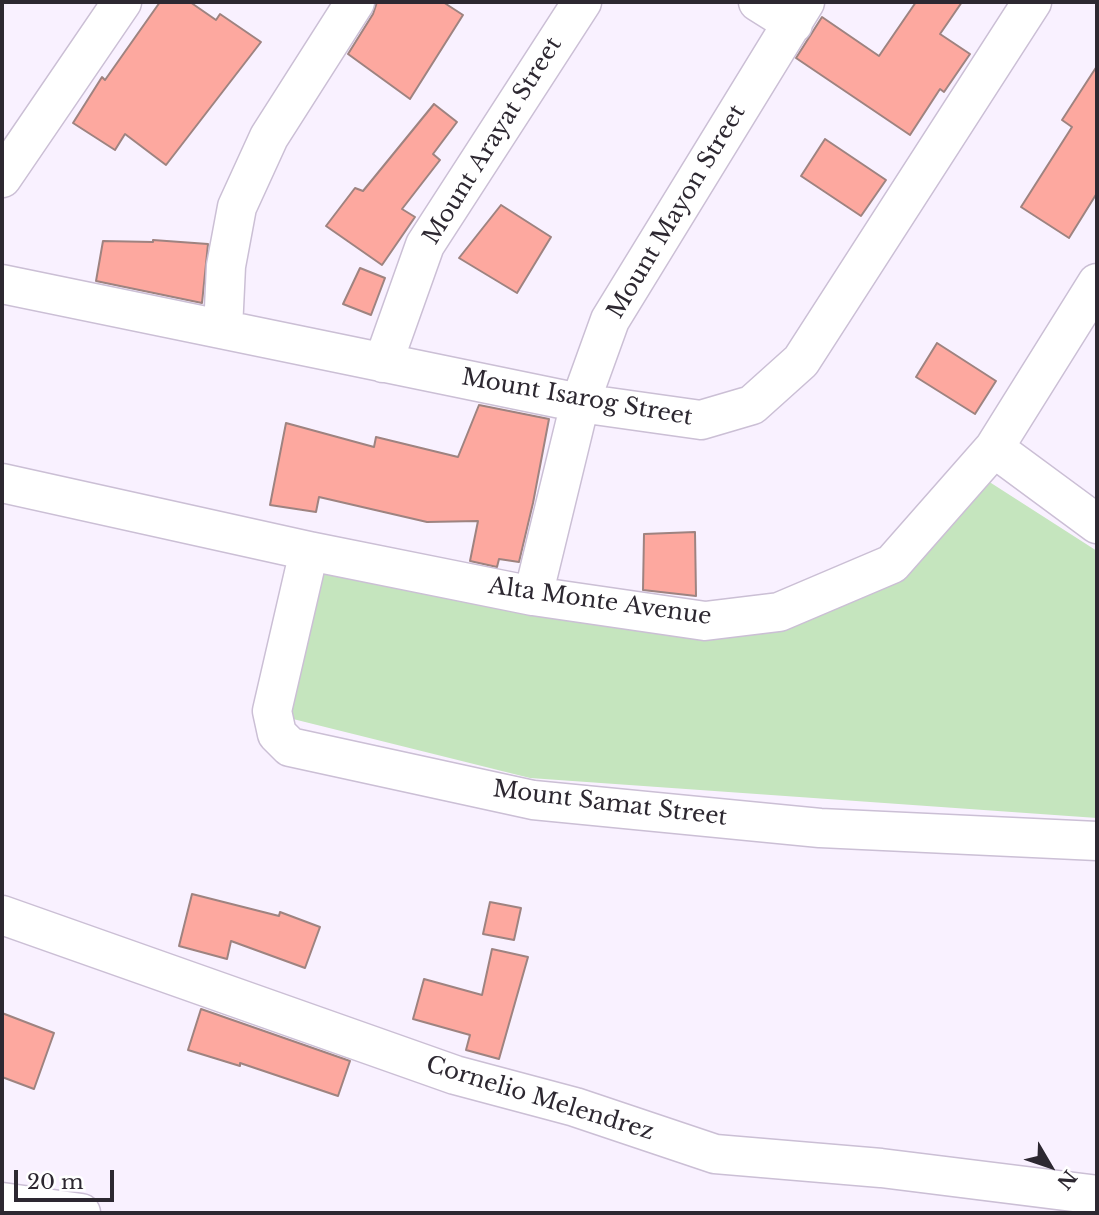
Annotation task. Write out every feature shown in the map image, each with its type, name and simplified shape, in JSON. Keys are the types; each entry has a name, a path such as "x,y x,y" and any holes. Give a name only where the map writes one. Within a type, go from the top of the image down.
{"street":[{"path":"2,178 121,2"},
{"path":"223,329 226,265 237,207 269,137 355,2"},
{"name":"Mount Arayat Street","path":"383,363 425,245 582,2"},
{"path":"758,2 799,13"},
{"name":"Mount Isarog Street","path":"2,284 580,403 701,420 752,405 801,361 1032,2"},
{"name":"Mount Mayon Street","path":"533,596 580,403 610,320 799,13"},
{"name":"Alta Monte Avenue","path":"2,483 309,551 533,596 705,621 779,612 892,564 994,448 1093,297"},
{"path":"994,448 1097,524"},
{"name":"Mount Samat Street","path":"309,551 272,711 277,734 290,747 533,800 820,828 1097,841"},
{"name":"Cornelio Melendrez","path":"2,915 454,1075 575,1107 715,1154 881,1168 1097,1195"},
{"path":"2,1202 80,1213"}],"green space":[{"path":"977,474 1097,551 1097,818 530,778 289,718 315,560 786,626"}],"building":[{"path":"160,2 190,2 216,20 220,14 261,42 166,165 125,134 115,150 73,123 102,77 105,80"},
{"path":"377,2 443,2 463,15 410,99 348,54 373,14"},
{"path":"916,2 962,2 940,34 970,54 944,92 940,89 910,135 796,58 822,17 879,56"},
{"path":"1097,66 1097,193 1069,238 1021,207 1072,127 1062,120"},
{"path":"434,104 457,122 433,154 440,160 402,209 415,217 382,265 326,226 355,188 363,191"},
{"path":"825,139 886,180 861,216 801,176"},
{"path":"501,205 551,237 517,293 459,258"},
{"path":"153,240 208,244 202,303 96,281 103,241"},
{"path":"360,268 385,278 371,315 343,304"},
{"path":"937,343 996,381 975,414 916,377"},
{"path":"479,405 549,419 519,562 499,559 497,567 470,561 478,521 427,522 319,497 316,512 270,505 286,423 374,447 376,437 458,457"},
{"path":"695,532 696,596 643,590 644,534"},
{"path":"192,894 279,916 280,912 320,927 305,968 231,941 227,959 179,946"},
{"path":"490,902 521,908 514,940 483,934"},
{"path":"492,949 528,957 499,1059 466,1050 470,1035 413,1019 424,979 482,995"},
{"path":"201,1009 350,1061 338,1096 240,1063 240,1066 188,1050"},
{"path":"2,1013 54,1033 34,1089 2,1077"}]}
